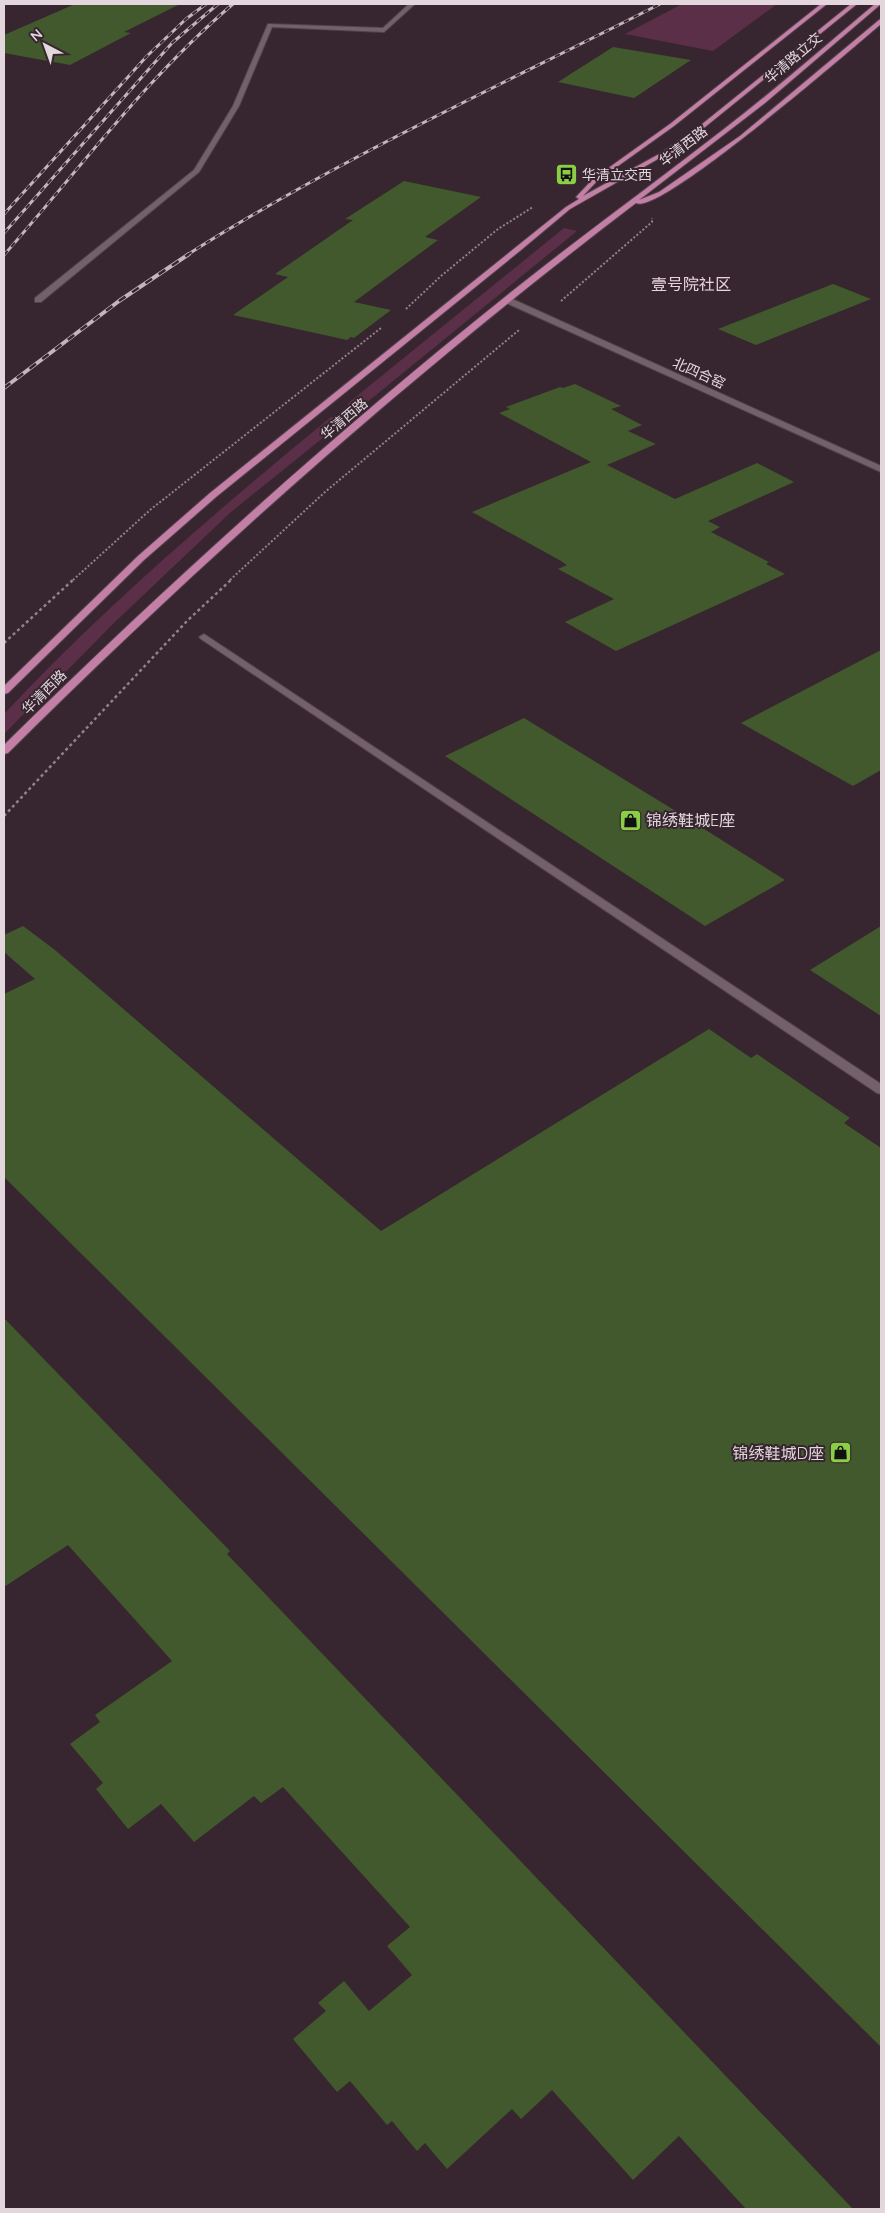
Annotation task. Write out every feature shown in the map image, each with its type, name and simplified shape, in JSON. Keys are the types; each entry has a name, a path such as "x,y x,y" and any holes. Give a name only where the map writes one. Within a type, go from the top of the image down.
{"main road":[{"path":"568,208 595,180 672,125 824,4"},
{"name":"华清路立交","path":"703,126 854,4"},
{"name":"华清路立交","path":"724,132 878,4"},
{"path":"614,215 661,192 742,137 881,21"},
{"name":"华清西路","path":"4,691 141,558 213,495 568,208 663,154 703,126"},
{"name":"华清西路","path":"4,752 58,697 191,571 282,490 507,300 614,215 724,132"}],"street":[{"path":"38,300 197,172 236,106 270,25 384,30 412,4"},
{"name":"北四合窑","path":"507,300 881,469"},
{"path":"204,636 881,1090"}],"path":[{"path":"4,816 187,621 325,492 510,335 565,298 652,222 650,198"}],"shaded area":[{"path":"682,4 777,4 713,51 625,34"},
{"path":"564,228 577,231 360,408 347,404"},
{"path":"331,417 345,420 231,512 115,622 4,734 4,714 82,635 246,487"}],"building":[{"path":"75,4 180,4 124,32 131,33 70,65 4,53 4,35"},
{"path":"613,47 691,60 634,98 558,82"},
{"path":"404,181 481,197 425,237 438,240 354,302 391,310 354,338 351,337 347,340 233,315 288,277 275,274 353,220 345,219"},
{"path":"833,284 871,299 756,345 718,329"},
{"path":"575,384 621,406 611,409 642,425 628,431 656,444 607,465 675,499 757,463 794,482 708,521 720,527 711,532 769,562 766,564 785,574 616,651 565,622 614,599 558,569 567,565 563,562 472,512 591,462 499,413 510,409 506,407 560,387 563,388"},
{"path":"881,650 881,770 853,786 741,723"},
{"path":"524,718 785,880 705,926 445,756"},
{"path":"23,926 55,950 381,1231 709,1029 751,1058 757,1054 850,1118 844,1123 881,1148 881,2047 4,1177 4,994 35,979 4,952 4,935"},
{"path":"881,926 881,1016 810,970"},
{"path":"4,1318 230,1551 227,1554 853,2209 746,2209 679,2136 633,2180 552,2090 521,2119 512,2109 447,2169 425,2143 417,2151 392,2121 387,2125 350,2081 337,2092 293,2039 326,2011 318,2003 344,1981 369,2011 412,1975 387,1946 410,1927 283,1787 261,1803 254,1796 194,1842 161,1804 128,1829 96,1789 103,1783 70,1744 100,1722 95,1715 172,1661 68,1545 4,1587"}],"railway":[{"path":"4,214 147,56 186,19 206,4"},
{"path":"4,233 172,43 218,4"},
{"path":"4,255 114,125 171,62 233,4"},
{"path":"187,255 244,220 361,155 660,4"},
{"path":"4,388 119,301 189,254"}],"place":[{"name":"华清立交西","path":"566,175"},
{"name":"锦绣鞋城E座","path":"630,820"},
{"name":"锦绣鞋城D座","path":"840,1453"}],"district":[{"name":"壹号院社区","path":"691,284"}]}
